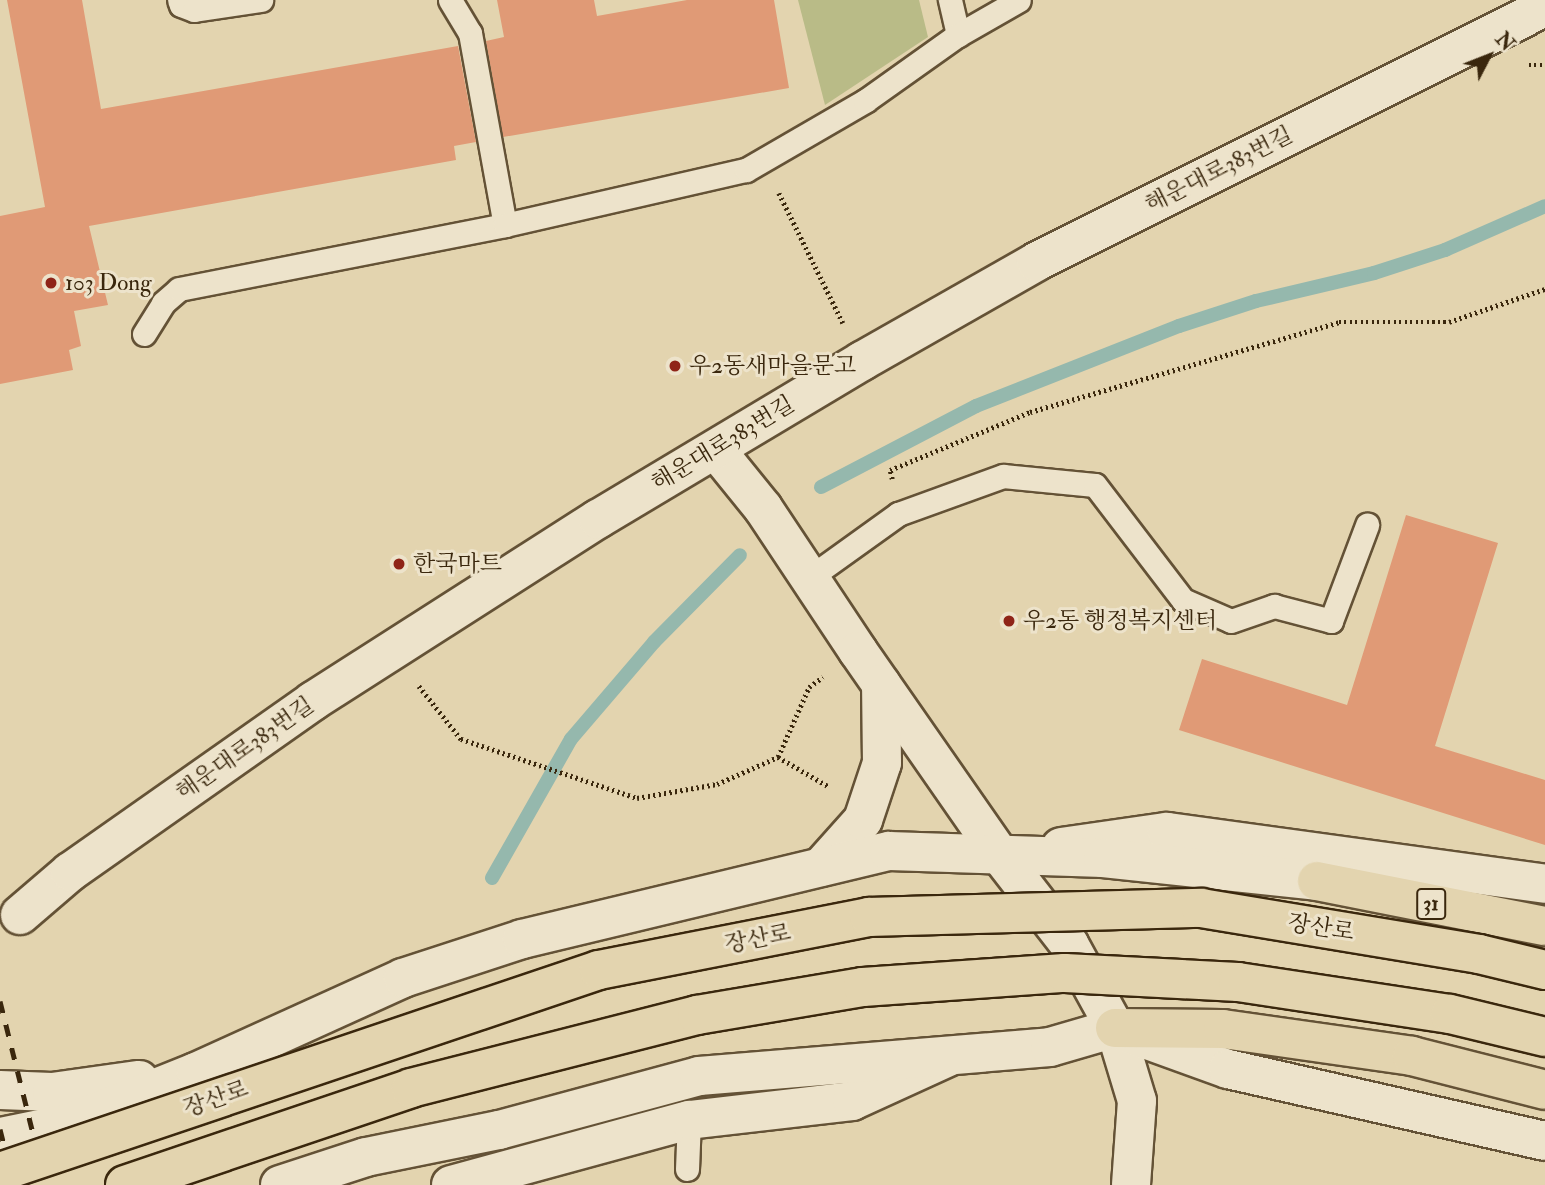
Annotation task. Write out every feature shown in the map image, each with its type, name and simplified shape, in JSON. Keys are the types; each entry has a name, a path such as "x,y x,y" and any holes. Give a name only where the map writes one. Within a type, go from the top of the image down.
{"highway":[{"name":"31","path":"1317,881 1545,926"},
{"name":"장산로","path":"0,1172 599,970 869,917 1201,908 1479,954 1545,970"},
{"path":"125,1185 411,1088 697,1015 863,987 1065,973 1238,982 1450,1014 1545,1037"},
{"path":"1115,1028 1236,1031 1412,1056 1545,1090"}],"street":[{"name":"해운대로383번길","path":"20,915 70,872 313,701 598,519 862,361 1036,262 1545,7"},
{"path":"716,450 763,508 858,651 1000,855 1069,944 1115,1028 1137,1101 1131,1185"},
{"path":"821,867 863,820 881,763 881,684"},
{"path":"1000,855 1167,832 1545,884"},
{"name":"31","path":"0,1137 69,1123 196,1072 403,978 509,943 889,851 1102,858 1317,881"},
{"path":"280,1185 366,1157 499,1130 699,1076 1050,1047 1115,1028 1228,1069 1545,1141"},
{"path":"452,1185 689,1120 852,1101 953,1055"},
{"path":"0,1090 52,1092 196,1072"},
{"path":"359,1185 499,1130"}],"lane":[{"path":"179,0 181,5 194,10 261,0"},
{"path":"450,0 470,33 505,225"},
{"path":"950,0 958,35"},
{"path":"144,334 163,303 179,289 505,225 746,170 865,101 958,35 1019,0"},
{"path":"809,578 898,514 1003,476 1095,485 1183,600 1231,621 1274,606 1331,621 1367,525"},
{"path":"687,1169 689,1120"}],"path":[{"path":"764,160 862,361"},
{"path":"898,514 890,470 1030,412 1339,322 1449,322 1545,289"},
{"path":"391,651 461,739 637,798 717,784 778,757 809,687 858,651"}],"green space":[{"path":"798,0 919,0 928,37 825,105"}],"building":[{"path":"7,0 82,0 101,109 458,46 476,142 454,146 456,160 89,226 108,305 74,311 81,346 69,350 73,370 0,384 0,216 45,207"},
{"path":"497,0 594,0 597,16 687,0 774,0 789,88 503,137 486,41 504,37"},
{"path":"1406,515 1498,543 1435,746 1545,780 1545,845 1179,730 1202,659 1347,705"}],"waterway":[{"path":"821,487 976,406 1179,326 1256,301 1374,273 1445,250 1545,206"},
{"path":"492,878 571,739 654,642 740,555"}],"railway":[{"path":"0,1001 46,1185"},
{"path":"0,1129 14,1185"}],"place":[{"name":"103 Dong","path":"51,283"},
{"name":"우2동새마을문고","path":"675,366"},
{"name":"한국마트","path":"399,564"},
{"name":"우2동 행정복지센터","path":"1009,621"}]}
